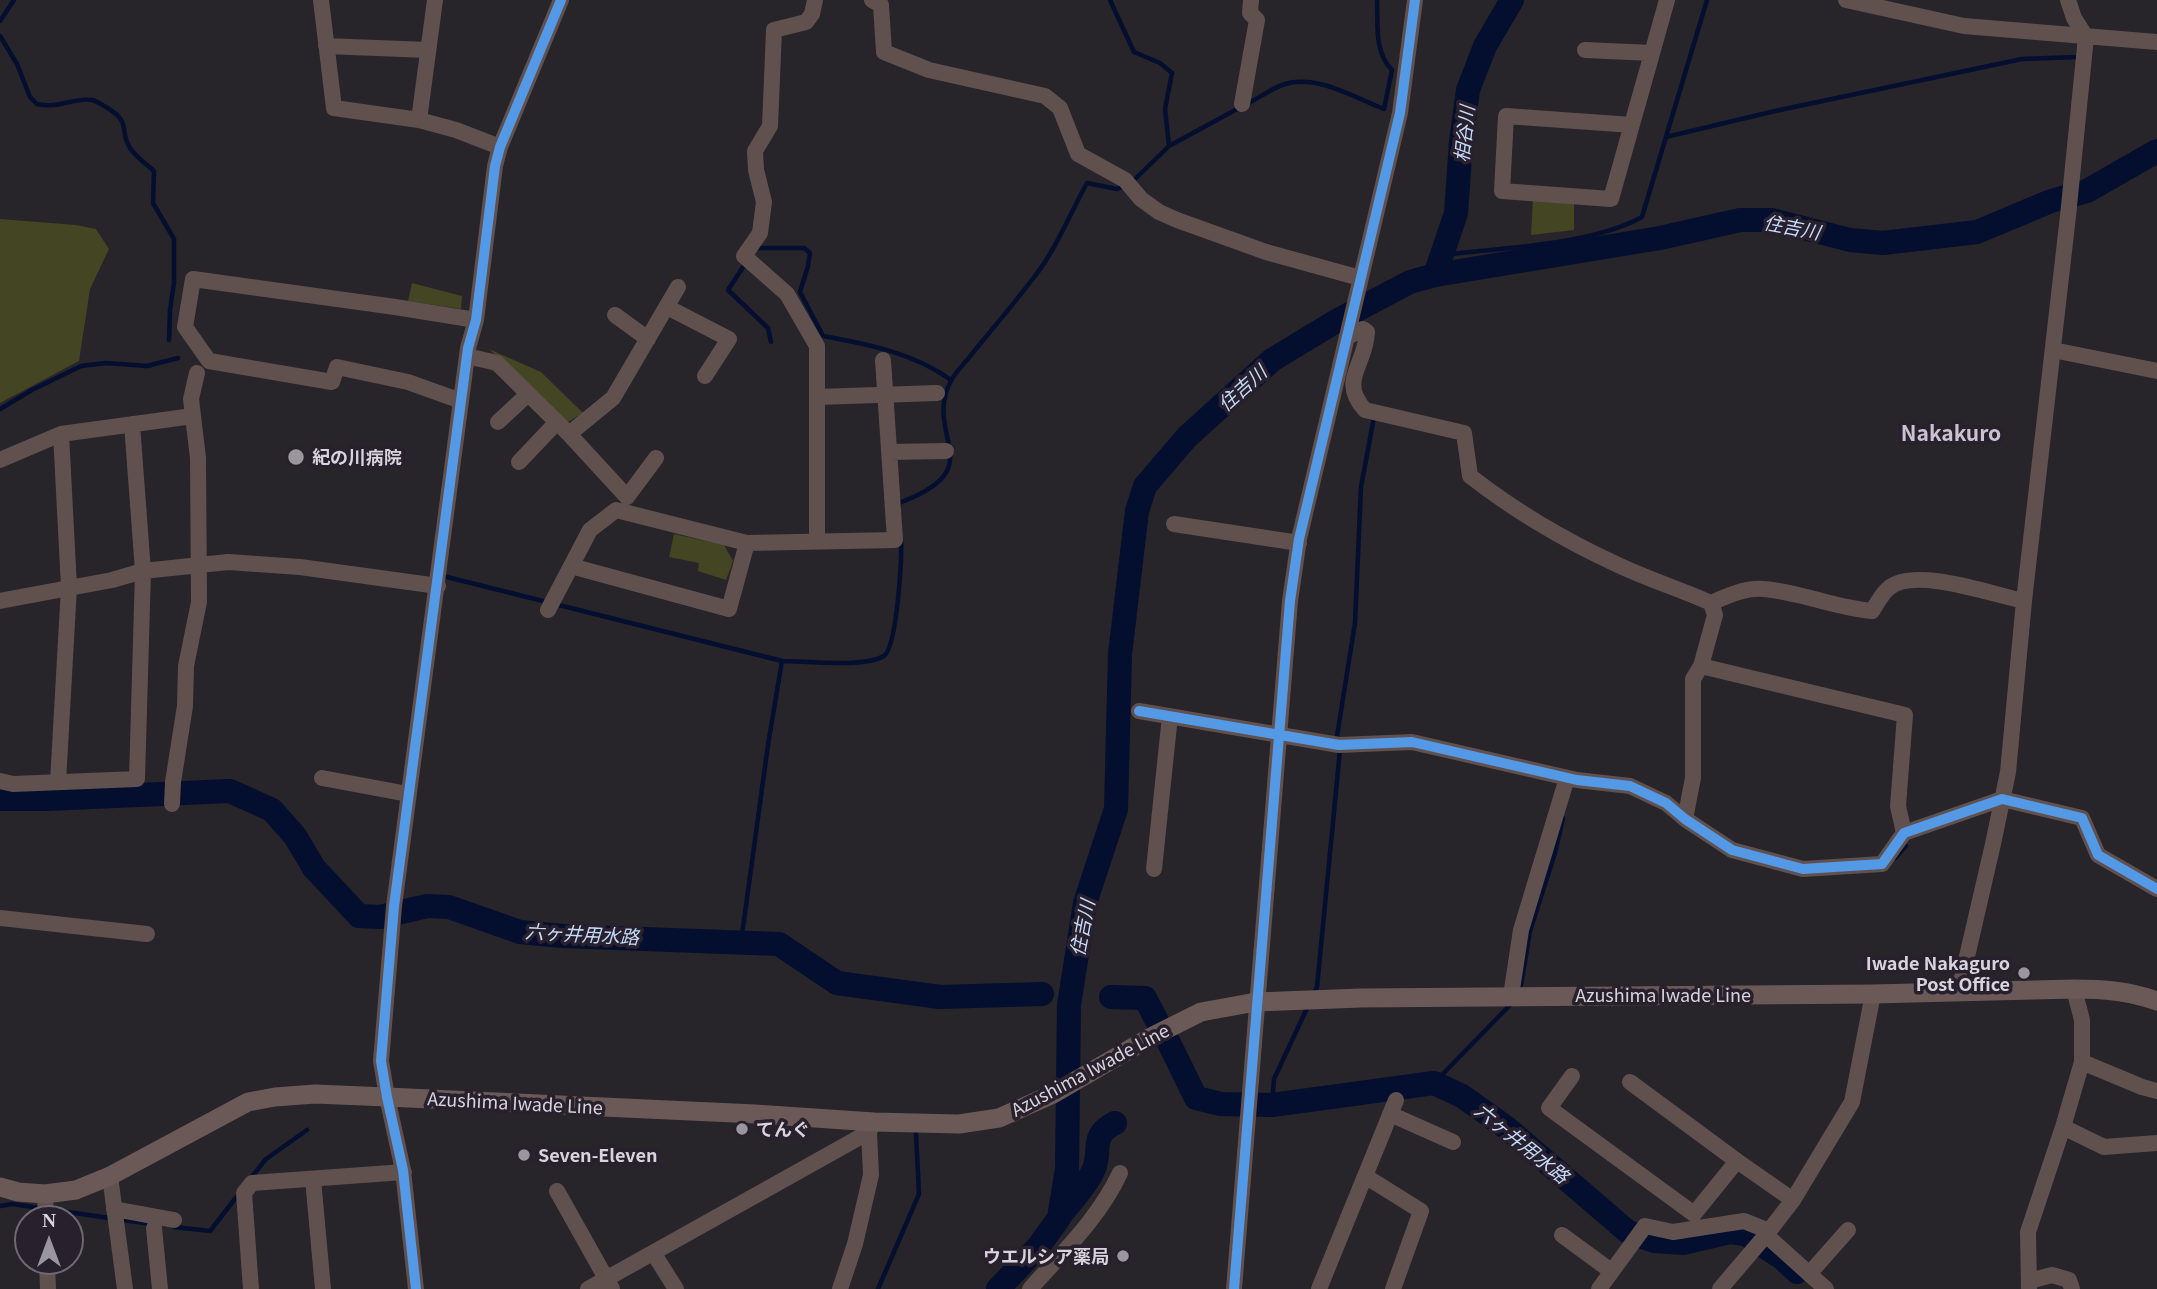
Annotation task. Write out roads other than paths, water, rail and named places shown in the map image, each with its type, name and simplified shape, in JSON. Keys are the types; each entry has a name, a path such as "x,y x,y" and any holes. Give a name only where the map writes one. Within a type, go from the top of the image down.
{"main road":[{"name":"Azushima Iwade Line","path":"52,1205 76,1190 110,1177 248,1102 275,1097 315,1094 755,1114 872,1127 959,1124 999,1118 1053,1094 1149,1038 1201,1012 1256,1002 2074,989 2126,992 2157,1001"},
{"name":"Azushima Iwade Line","path":"0,1187 18,1192 39,1205"}],"street":[{"path":"321,0 334,108 419,120 456,130 500,147"},
{"path":"419,120 435,0"},
{"path":"416,1289 404,1172 381,1061 394,906 495,166 500,147 561,0"},
{"path":"815,0 806,22 774,30 770,126 755,151 756,170 764,202 760,233 744,256 787,294 817,346 817,541"},
{"path":"872,0 881,5 884,52 929,69 1045,96 1060,108 1078,154 1129,185 1159,212 1266,252 1360,278"},
{"path":"1242,104 1257,20 1250,13 1251,0"},
{"path":"1234,1289 1290,601 1299,543 1400,113 1415,0"},
{"path":"1632,125 1506,116 1502,191 1611,198 1632,125 1667,0"},
{"path":"1846,0 1964,26 2157,42"},
{"path":"1959,991 2008,772 2024,601 2086,37 2074,18 2068,0"},
{"path":"326,46 428,50"},
{"path":"1585,50 1652,54"},
{"path":"461,401 408,382 337,367 332,382 209,361 185,327 193,279 476,320"},
{"path":"569,434 613,398 678,287"},
{"path":"667,307 729,339 705,376"},
{"path":"615,315 648,339"},
{"path":"1347,334 1363,329 1367,332 1367,340 1352,383 1355,398 1365,410 1464,433 1470,476 1496,496 1559,536 1619,566 1711,603 1731,594 1762,589 1872,611 1889,588 1900,582 1933,580 2024,601"},
{"path":"2053,350 2157,371"},
{"path":"467,356 497,363 569,434 627,497 656,458"},
{"path":"548,610 590,530 616,510 747,542 895,540 883,360"},
{"path":"172,804 185,706 186,666 199,602 198,458 191,399 197,373"},
{"path":"817,397 937,393"},
{"path":"498,422 528,394"},
{"path":"0,460 61,434 193,416"},
{"path":"519,462 557,422"},
{"path":"0,781 13,784 137,779 143,571 132,424"},
{"path":"58,782 69,587 61,434"},
{"path":"889,452 946,451"},
{"path":"1174,524 1299,543"},
{"path":"571,566 729,609 747,542"},
{"path":"0,601 111,580 143,571 228,562 300,567 438,586"},
{"path":"1685,819 1693,778 1693,680 1701,666 1715,615 1711,603"},
{"path":"1701,666 1905,715 1899,806 1904,833"},
{"path":"1139,711 1339,745 1412,742 1567,778 1630,786 1666,803 1732,850 1803,869 1882,864 1904,833 2002,799 2082,818 2098,855 2157,889"},
{"path":"1154,869 1170,716"},
{"path":"322,778 408,793"},
{"path":"1511,996 1521,930 1567,778"},
{"path":"0,918 147,934"},
{"path":"2073,1289 2069,1280 2052,1275 2029,1285 2028,1232 2082,1062 2082,1020 2074,989"},
{"path":"1720,1289 1793,1199 1852,1102 1873,993"},
{"path":"2082,1062 2157,1091"},
{"path":"1572,1076 1549,1108 1694,1214 1737,1161"},
{"path":"1630,1082 1793,1199"},
{"path":"1319,1289 1393,1107 1453,1142"},
{"path":"588,1289 609,1284 654,1254 872,1127"},
{"path":"840,1289 855,1244 871,1175 872,1127"},
{"path":"2063,1127 2104,1147 2157,1143"},
{"path":"251,1289 244,1194 252,1183 404,1172"},
{"path":"1030,1289 1087,1227 1110,1195 1120,1172"},
{"path":"1365,1176 1421,1211 1393,1289"},
{"path":"110,1177 125,1289"},
{"path":"313,1179 323,1289"},
{"path":"557,1191 609,1284"},
{"path":"116,1217 174,1220"},
{"path":"1598,1289 1645,1226 1673,1232 1744,1222 1826,1289"},
{"path":"154,1228 160,1289"},
{"path":"1809,1274 1848,1230"},
{"path":"1562,1235 1612,1272"},
{"path":"654,1254 676,1289"}],"waterway":[{"path":"0,21 14,0"},
{"path":"1110,0 1134,52 1160,63 1172,73 1165,109 1169,146"},
{"path":"1247,104 1285,84 1310,82 1336,89 1384,109 1392,70 1386,63 1380,46 1377,0"},
{"name":"相谷川","path":"1435,275 1456,213 1468,90 1485,46 1512,0"},
{"path":"1442,255 1572,239 1598,234 1642,217 1707,0"},
{"path":"0,36 17,64 30,97 37,104 53,105 79,100 99,103 119,117 130,148 154,171 153,203 174,239 174,283 169,340"},
{"path":"1666,137 2022,59 2077,57"},
{"path":"1132,182 1169,146 1239,108"},
{"name":"住吉川","path":"998,1289 1038,1247 1059,1218 1067,1169 1069,1005 1085,903 1116,809 1120,654 1137,511 1145,486 1187,437 1272,360 1338,320 1410,282 1435,275 1660,238 1740,220 1772,220 1850,240 1883,243 1977,232 2051,201 2087,191 2157,151"},
{"path":"899,507 899,503 928,490 943,477 950,463 944,399 952,379 1042,266 1087,183 1117,189 1125,186"},
{"path":"756,248 804,248 810,253 800,292 823,336 906,356 951,380"},
{"path":"745,264 728,290 768,328 771,342"},
{"path":"0,409 81,366 106,363 147,366 178,358"},
{"path":"1338,741 1355,623 1361,487 1374,417"},
{"path":"741,942 782,661 849,663 875,660 884,656 889,649 895,620 901,540"},
{"path":"447,577 782,661"},
{"path":"1313,995 1317,987 1340,750"},
{"name":"六ヶ井用水路","path":"0,799 230,791 272,810 295,836 314,868 359,916 380,917 427,906 449,907 520,932 779,944 837,983 940,997 1042,994"},
{"path":"1521,985 1530,931 1555,853 1563,818"},
{"path":"1895,858 1906,846"},
{"name":"六ヶ井用水路","path":"1111,997 1145,998 1157,1021"},
{"path":"1434,1083 1510,1005"},
{"path":"1272,1105 1274,1079 1308,1006"},
{"name":"六ヶ井用水路","path":"1169,1043 1196,1098 1221,1104 1272,1105 1434,1083 1462,1096 1507,1128 1628,1232 1655,1241 1683,1243 1730,1232 1745,1234 1782,1258 1797,1272"},
{"name":"六ヶ井用水路","path":"1063,1212 1093,1171 1099,1139 1107,1128 1115,1123"},
{"path":"250,1179 266,1159 307,1130"},
{"path":"878,1289 919,1194 916,1134"},
{"path":"174,1227 210,1231 238,1195"},
{"path":"0,1206 12,1204 151,1224"}],"place":[{"name":"紀の川病院","path":"296,457"},
{"name":"Iwade Nakaguro Post Office","path":"2024,973"},
{"name":"てんぐ","path":"742,1129"},
{"name":"Seven-Eleven","path":"524,1155"},
{"name":"ウエルシア薬局","path":"1123,1256"}],"district":[{"name":"Nakakuro","path":"1951,433"}]}
